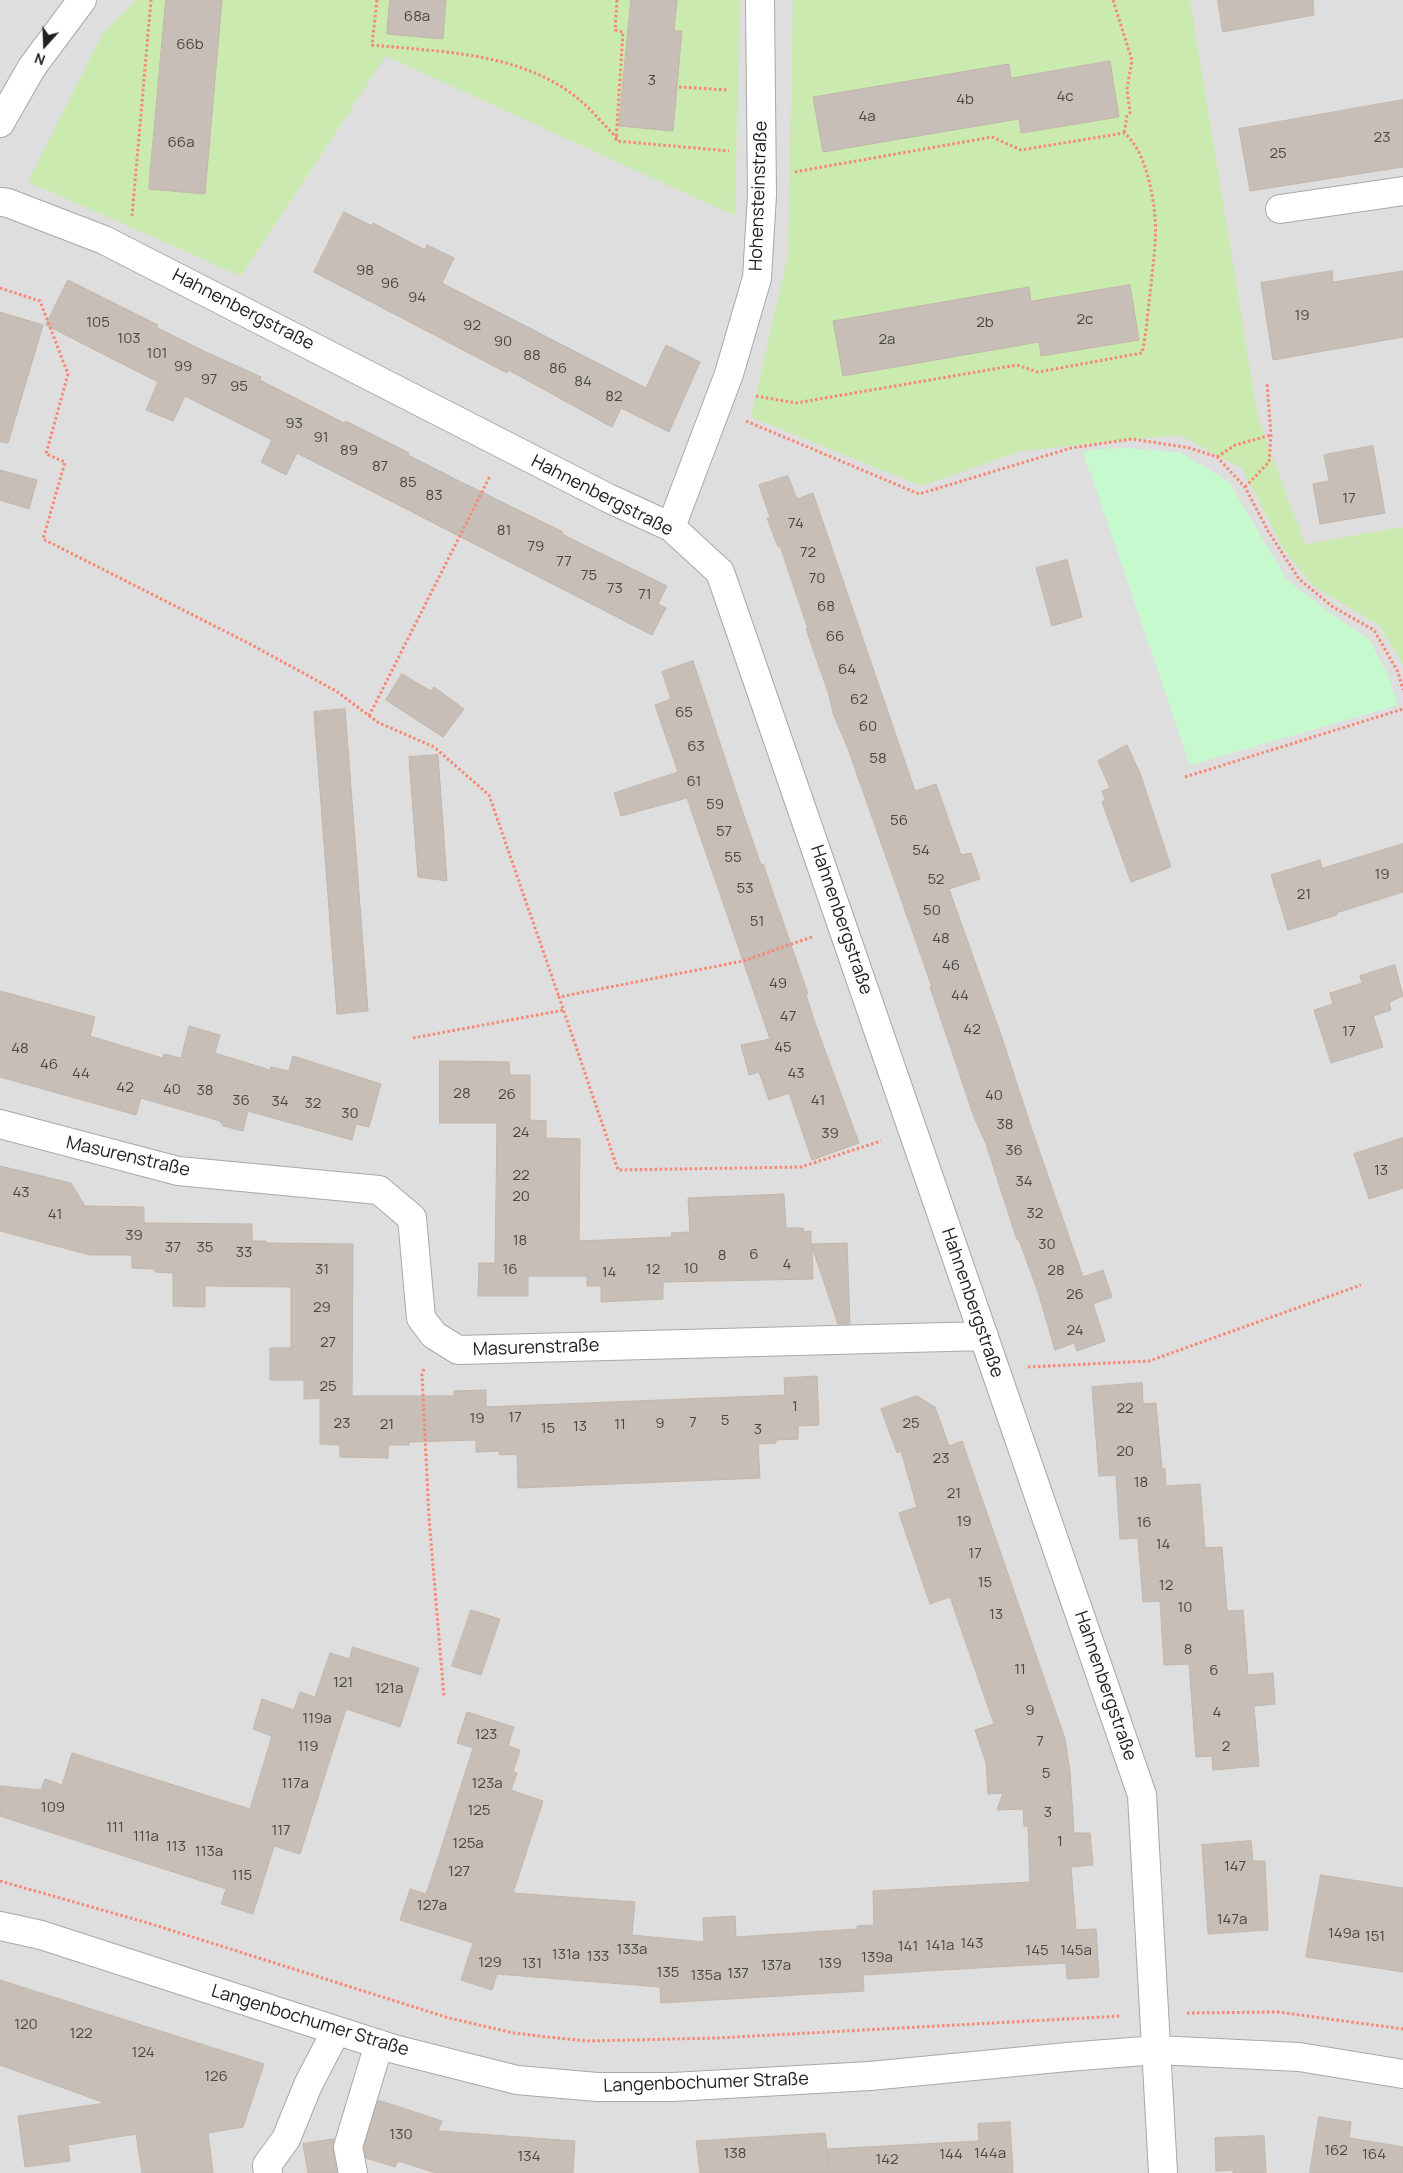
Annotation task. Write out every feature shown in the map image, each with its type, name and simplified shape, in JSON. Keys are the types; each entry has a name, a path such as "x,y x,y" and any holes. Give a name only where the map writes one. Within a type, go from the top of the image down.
{"street":[{"path":"0,123 32,67 82,0"},
{"name":"Hohensteinstraße","path":"670,527 720,400 757,278 762,195 760,0"},
{"path":"1280,209 1403,191"},
{"name":"Hahnenbergstraße","path":"0,202 8,203 104,240 129,252 505,445 670,527 720,572 1142,1795 1163,2173"},
{"name":"Masurenstraße","path":"0,1124 178,1171 379,1190 412,1218 421,1318 434,1334 458,1350 984,1336"},
{"name":"Langenbochumer Straße","path":"0,1926 41,1935 379,2044 516,2080 597,2087 674,2087 870,2076 1157,2050 1299,2057 1403,2074"},
{"path":"268,2173 267,2165 286,2139 308,2085 336,2031"},
{"path":"353,2173 348,2147 379,2044"}],"path":[{"path":"129,252 151,0"},
{"path":"377,0 372,45 482,56 542,75 576,97 616,138 616,142 761,165 787,174 992,137 1021,150 1124,133 1132,139 1143,161 1155,217 1155,249 1146,334 1142,353 1038,372 1017,365 796,402 720,400"},
{"path":"616,138 623,32 615,30 617,0"},
{"path":"1113,0 1132,60 1126,88 1130,113 1127,116 1124,133"},
{"path":"679,87 761,92"},
{"path":"0,288 40,301 68,374 46,454 65,462 43,539 250,644 336,691 379,723 434,747 489,796 618,1170 801,1167 912,1131"},
{"path":"1245,487 1269,462 1271,434 1266,382"},
{"path":"720,400 919,494 1071,448 1132,439 1190,448 1217,457 1245,487 1268,531 1299,579 1333,607 1374,630 1398,672 1403,690"},
{"path":"1217,457 1235,445 1271,434"},
{"path":"368,716 505,445"},
{"path":"1185,777 1403,709"},
{"path":"558,997 743,961 844,927"},
{"path":"413,1038 564,1010"},
{"path":"995,1369 1150,1360 1361,1285"},
{"path":"434,1334 422,1374 428,1518 444,1697"},
{"path":"0,1881 148,1923 450,2018 514,2033 547,2037 587,2041 717,2038 1154,2014 1278,2012 1403,2029"}],"shaded area":[{"path":"0,0 1403,0 1403,2173 0,2173"}],"green space":[{"path":"137,0 740,0 735,216 386,56 241,276 28,182 103,33"},
{"path":"793,0 1190,0 1258,418 1305,544 1403,527 1403,665 1379,625 1313,586 1283,548 1242,468 1179,435 1021,451 921,486 751,417 788,255"},
{"path":"1127,448 1182,453 1229,482 1287,580 1369,639 1388,675 1398,705 1190,765 1083,452 1099,449"}],"building":[{"path":"166,0 222,0 205,194 149,189"},
{"path":"390,0 446,0 443,39 387,34"},
{"path":"631,0 677,0 674,31 682,31 673,131 619,126"},
{"path":"1218,0 1313,0 1314,15 1223,32"},
{"path":"1110,61 1119,117 1021,133 1019,119 823,152 813,97 1009,64 1011,78"},
{"path":"1403,100 1403,167 1250,191 1239,129"},
{"path":"344,212 372,226 373,223 425,250 427,245 454,258 442,283 646,388 666,345 700,362 669,432 621,408 612,427 508,370 507,373 314,272"},
{"path":"1332,271 1333,282 1403,271 1403,337 1273,360 1261,283"},
{"path":"68,280 158,325 156,327 261,377 260,380 344,423 346,421 409,453 408,455 667,586 658,604 666,608 652,635 297,453 286,475 261,462 272,440 185,396 173,421 146,410 158,382 46,325"},
{"path":"1130,285 1139,340 1041,356 1039,342 843,376 833,321 1029,287 1031,301"},
{"path":"0,312 43,325 8,443 0,442"},
{"path":"1373,446 1385,513 1320,524 1313,484 1329,481 1324,455"},
{"path":"0,470 37,480 29,509 0,500"},
{"path":"788,476 797,499 813,493 915,791 936,784 961,855 971,853 980,879 949,889 1083,1277 1103,1270 1112,1297 1093,1304 1105,1341 1077,1351 1074,1343 1055,1350 1038,1292 1019,1240 1017,1240 986,1144 974,1117 930,987 932,987 848,749 833,713 829,695 780,546 778,547 767,518 770,517 759,485"},
{"path":"1067,560 1082,617 1052,626 1036,568"},
{"path":"693,661 742,810 761,865 763,864 808,994 806,995 815,1023 859,1143 812,1160 789,1093 769,1100 759,1072 749,1075 741,1045 770,1039 687,798 621,816 614,793 678,772 655,705 671,699 662,672"},
{"path":"402,674 431,691 434,687 464,709 443,737 386,700"},
{"path":"345,709 368,1011 337,1014 314,712"},
{"path":"1127,745 1140,773 1171,867 1131,882 1102,802 1105,800 1102,791 1110,788 1098,761"},
{"path":"438,755 447,881 418,877 409,757"},
{"path":"1403,844 1403,892 1288,930 1271,875 1320,860 1322,868"},
{"path":"1395,965 1403,996 1389,1002 1391,1010 1373,1016 1383,1047 1331,1063 1314,1010 1333,1004 1330,993 1362,983 1360,976"},
{"path":"0,991 95,1017 90,1036 162,1058 164,1054 181,1058 189,1026 220,1035 215,1053 270,1070 271,1067 289,1071 293,1056 381,1084 369,1127 356,1124 352,1140 248,1111 243,1131 223,1126 220,1121 141,1098 136,1115 0,1077"},
{"path":"440,1061 509,1062 510,1075 530,1075 530,1120 546,1121 546,1138 580,1139 579,1241 672,1237 671,1233 690,1232 688,1198 784,1194 786,1228 803,1228 804,1232 811,1231 811,1244 847,1243 850,1324 838,1324 812,1247 813,1279 663,1282 663,1299 601,1302 601,1286 587,1286 587,1276 528,1276 528,1296 478,1296 479,1263 495,1263 497,1123 440,1123"},
{"path":"1403,1138 1403,1188 1369,1199 1354,1154"},
{"path":"0,1166 71,1183 85,1206 144,1207 144,1223 252,1224 252,1241 266,1241 266,1243 353,1244 352,1396 454,1396 454,1391 486,1390 486,1407 785,1395 784,1378 817,1376 819,1425 798,1426 798,1439 776,1440 776,1443 758,1444 760,1478 518,1488 517,1454 500,1455 499,1451 476,1452 476,1440 409,1442 409,1445 388,1445 388,1458 340,1457 340,1445 320,1444 320,1398 304,1399 304,1380 270,1380 270,1348 291,1348 291,1287 205,1286 205,1307 173,1306 173,1273 155,1272 155,1269 132,1268 132,1255 90,1255 0,1231"},
{"path":"1142,1383 1143,1404 1156,1403 1162,1469 1165,1469 1166,1486 1200,1484 1205,1548 1222,1547 1227,1611 1243,1610 1248,1675 1273,1673 1275,1704 1254,1706 1259,1766 1213,1770 1212,1756 1196,1757 1189,1664 1164,1665 1160,1601 1143,1602 1138,1538 1120,1539 1116,1475 1099,1476 1092,1387"},
{"path":"917,1396 935,1407 949,1446 962,1441 1065,1739 1070,1771 1074,1833 1090,1833 1093,1865 1071,1867 1076,1930 1096,1929 1099,1977 1067,1979 1066,1963 925,1971 863,1975 864,1991 661,2003 660,1987 497,1974 492,1990 461,1980 473,1943 400,1920 410,1889 426,1894 440,1852 473,1748 457,1743 467,1712 514,1727 508,1746 520,1750 513,1772 517,1773 511,1790 543,1801 513,1893 635,1902 632,1935 704,1942 703,1918 735,1916 736,1937 857,1929 857,1926 874,1925 873,1891 1030,1882 1028,1826 1024,1826 1023,1809 997,1810 1003,1793 988,1794 986,1763 975,1730 994,1724 950,1597 930,1604 899,1513 917,1507 901,1451 897,1453 881,1409"},
{"path":"471,1610 500,1619 481,1675 452,1666"},
{"path":"353,1647 419,1668 400,1727 346,1709 300,1854 274,1846 253,1914 221,1904 226,1889 0,1816 0,1786 41,1790 45,1779 62,1785 72,1753 250,1809 272,1736 253,1729 262,1699 294,1710 300,1692 315,1697 330,1653 349,1659"},
{"path":"1251,1841 1253,1861 1265,1861 1268,1930 1208,1934 1202,1845"},
{"path":"1321,1875 1403,1888 1403,1972 1306,1957"},
{"path":"0,1980 264,2064 243,2127 208,2133 213,2173 142,2173 136,2134 68,2145 70,2161 25,2167 18,2116 105,2103 0,2065"},
{"path":"378,2100 442,2121 438,2131 575,2141 573,2173 436,2173 398,2161 395,2167 366,2158 364,2148"},
{"path":"1319,2117 1351,2122 1349,2138 1403,2147 1403,2173 1310,2173"},
{"path":"1010,2122 1013,2173 700,2173 696,2141 825,2133 829,2166 828,2149 979,2141 978,2124"},
{"path":"1264,2136 1266,2173 1233,2173 1233,2170 1216,2171 1215,2138"},
{"path":"334,2139 333,2150 337,2173 308,2173 303,2144"}]}
